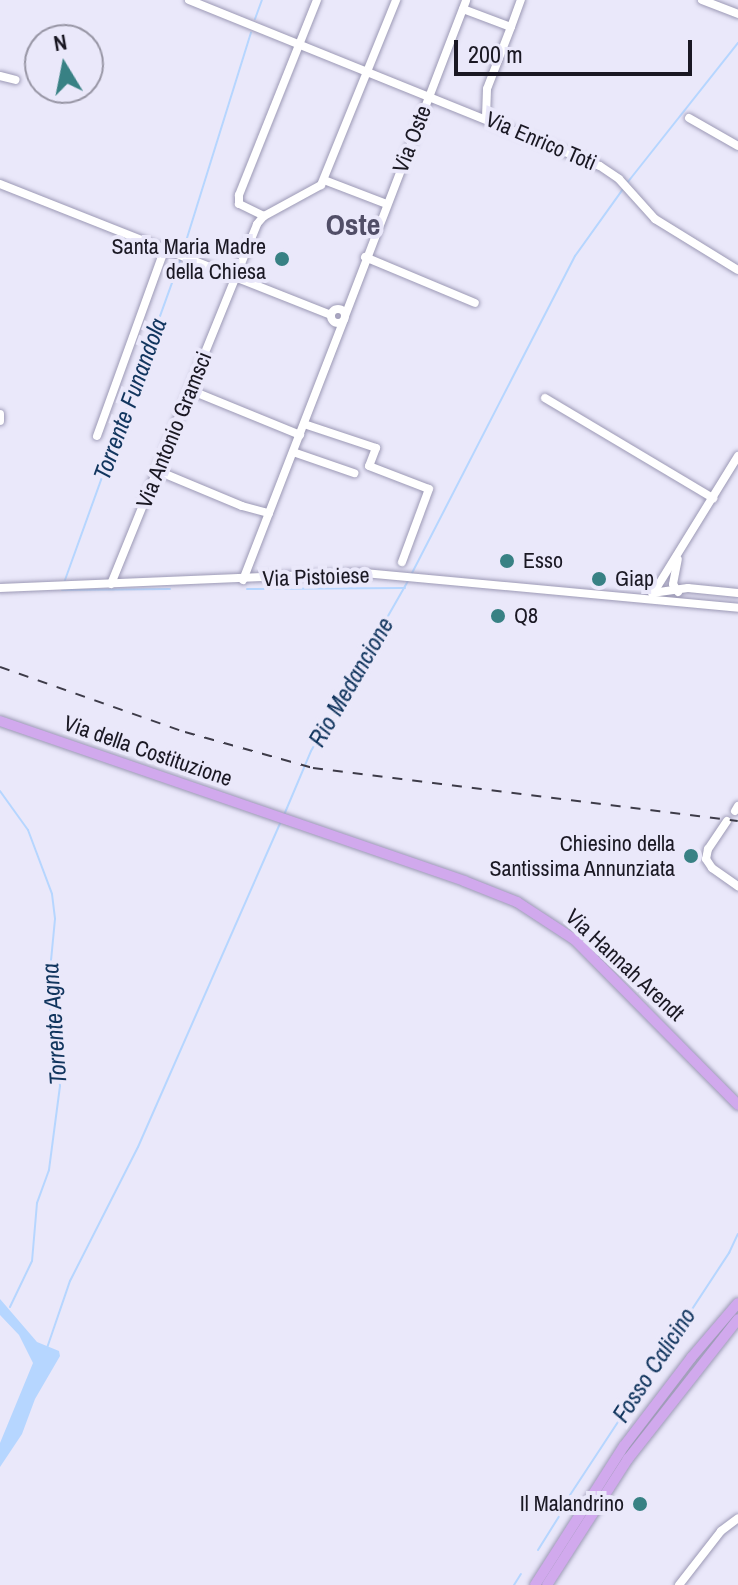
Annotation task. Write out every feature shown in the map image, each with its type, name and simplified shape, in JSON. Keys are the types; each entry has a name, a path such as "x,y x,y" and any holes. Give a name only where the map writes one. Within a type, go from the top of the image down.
{"main road":[{"name":"Via della Costituzione","path":"0,721 278,816"},
{"name":"Via Hannah Arendt","path":"278,816 495,893 546,919 575,940 738,1105"},
{"path":"535,1585 624,1446 691,1358 738,1303"},
{"path":"547,1585 628,1459 738,1319"}],"street":[{"name":"Via Enrico Toti","path":"189,0 486,117 600,166 619,179 655,219 738,270"},
{"path":"317,0 239,195 239,204 264,216 316,191 324,180 396,0"},
{"path":"486,117 487,89 521,0"},
{"path":"702,0 738,14"},
{"path":"464,5 511,27"},
{"name":"Via Oste","path":"243,580 464,5"},
{"path":"0,76 16,80"},
{"path":"689,118 738,146"},
{"path":"324,180 387,204"},
{"path":"1,187 334,312 335,322 344,318"},
{"name":"Via Antonio Gramsci","path":"111,584 236,276 264,216"},
{"path":"97,436 168,249"},
{"path":"365,257 475,303"},
{"name":"Via Oste","path":"334,312 346,301 359,277"},
{"path":"190,390 300,435"},
{"path":"545,398 713,498"},
{"path":"0,414 0,421"},
{"path":"304,424 376,448 369,466 429,489 402,562"},
{"path":"293,452 354,473"},
{"path":"654,592 678,559 738,456"},
{"path":"158,471 242,506 269,513"},
{"path":"678,559 673,580 683,602"},
{"name":"Via Pistoiese","path":"0,588 364,573 738,608"},
{"name":"Via Pistoiese","path":"632,597 678,590 738,593"},
{"path":"727,821 708,849 706,859 712,868 738,886"},
{"path":"679,1585 721,1531 738,1518"}],"water":[{"path":"0,1299 37,1342 59,1351 60,1356 35,1399 22,1434 0,1467 0,1443 33,1363 19,1335 0,1315"}],"waterway":[{"name":"Torrente Funandola","path":"255,19 262,0"},
{"name":"Torrente Funandola","path":"182,254 251,33"},
{"name":"Rio Medancione","path":"627,183 738,43"},
{"name":"Rio Medancione","path":"411,575 575,256 623,189"},
{"name":"Torrente Funandola","path":"65,580 180,260"},
{"name":"Rio Medancione","path":"284,815 311,751 408,581"},
{"path":"247,589 405,588"},
{"name":"Torrente Funandola","path":"62,590 170,589"},
{"name":"Torrente Agna","path":"0,791 28,830 52,894 55,919 48,992 60,1086 49,1170 37,1203 32,1261 10,1307"},
{"name":"Rio Medancione","path":"47,1348 70,1281 138,1147 281,821"},
{"name":"Fosso Calicino","path":"570,1495 729,1253 738,1234"},
{"name":"Fosso Calicino","path":"538,1550 559,1517"},
{"name":"Fosso Calicino","path":"514,1585 521,1574"}],"railway":[{"path":"0,667 185,732 313,768 738,821"}],"place":[{"name":"Santa Maria Madre della Chiesa","path":"282,259"},
{"name":"Esso","path":"507,561"},
{"name":"Giap","path":"599,579"},
{"name":"Q8","path":"498,616"},
{"name":"Chiesino della Santissima Annunziata","path":"691,856"},
{"name":"Il Malandrino","path":"640,1504"}],"district":[{"name":"Oste","path":"353,224"}]}
